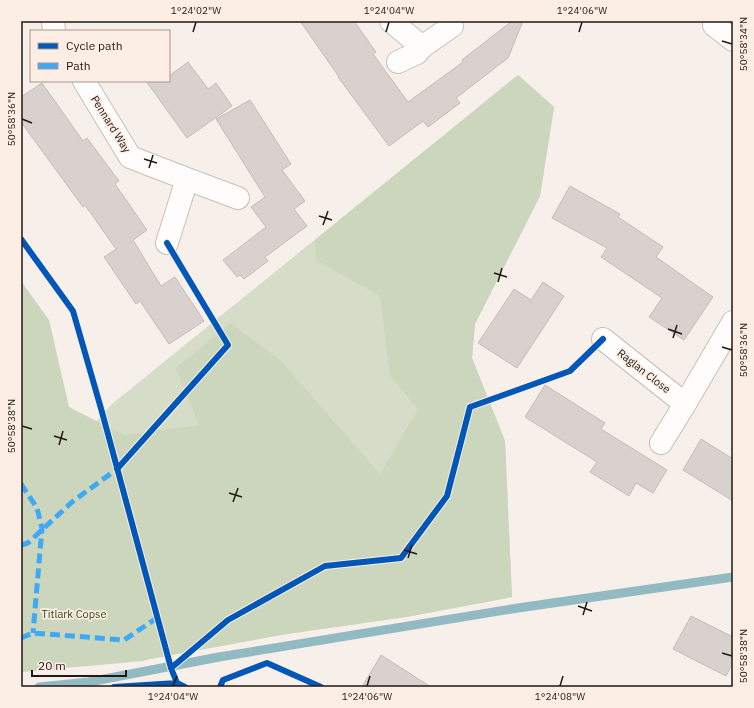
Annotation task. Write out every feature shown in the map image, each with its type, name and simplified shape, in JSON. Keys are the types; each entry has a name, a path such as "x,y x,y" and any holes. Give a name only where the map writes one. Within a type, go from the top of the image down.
{"street":[{"path":"391,21 422,47"},
{"path":"714,21 714,25 733,40"},
{"path":"398,62 417,53 422,47 452,26"},
{"name":"Pennard Way","path":"85,82 130,156 238,198"},
{"path":"167,243 187,179"},
{"path":"661,443 733,322"},
{"name":"Raglan Close","path":"603,339 685,404"}],"green space":[{"path":"518,75 554,107 540,196 475,324 472,358 505,441 512,597 406,617 287,634 85,434 112,404"},
{"name":"Titlark Copse","path":"518,75 554,107 540,196 475,324 472,358 505,441 512,597 406,617 287,634 143,661 21,672 21,281 49,320 69,407 124,435 199,425 176,368 231,323 281,361 380,474 418,409 390,376 380,296 316,260 315,240"}],"building":[{"path":"300,21 354,21 376,52 373,54 408,102 463,62 462,60 512,21 523,21 508,58 456,98 460,103 428,127 423,121 389,146 338,77"},
{"path":"188,62 208,89 216,83 232,106 187,138 147,82 170,82 170,75"},
{"path":"42,83 83,141 87,138 119,181 115,184 147,230 133,240 161,286 175,277 204,321 169,344 140,301 136,304 104,257 116,249 85,205 83,207 21,122 21,97"},
{"path":"250,100 291,164 282,170 305,201 294,209 307,226 265,257 268,261 244,279 240,275 237,277 223,260 266,227 251,207 265,197 216,119"},
{"path":"570,186 620,214 618,217 663,247 656,257 713,297 684,340 649,317 662,298 601,257 607,248 552,218"},
{"path":"543,282 564,296 517,368 478,343 514,289 531,300"},
{"path":"545,385 605,423 601,429 667,470 653,493 636,483 629,496 590,472 597,462 525,417"},
{"path":"701,439 733,459 733,501 683,470"},
{"path":"691,616 733,637 733,663 726,676 673,649"},
{"path":"381,655 431,687 362,687"}],"waterway":[{"path":"39,687 89,682 219,657 518,608 733,577"}],"marked path":[{"path":"21,545 28,543 72,502 117,469"},
{"path":"21,484 37,508 42,528 33,633"},
{"path":"21,638 33,633 124,640 157,618"}],"cycle path":[{"path":"21,239 73,311 102,412 171,668 177,683 185,687"},
{"path":"117,469 228,345 167,243"},
{"path":"171,668 228,620 325,566 401,558 447,496 470,407 570,371 603,339"},
{"path":"220,687 223,680 267,663 321,687"},
{"path":"114,687 177,683"}]}
